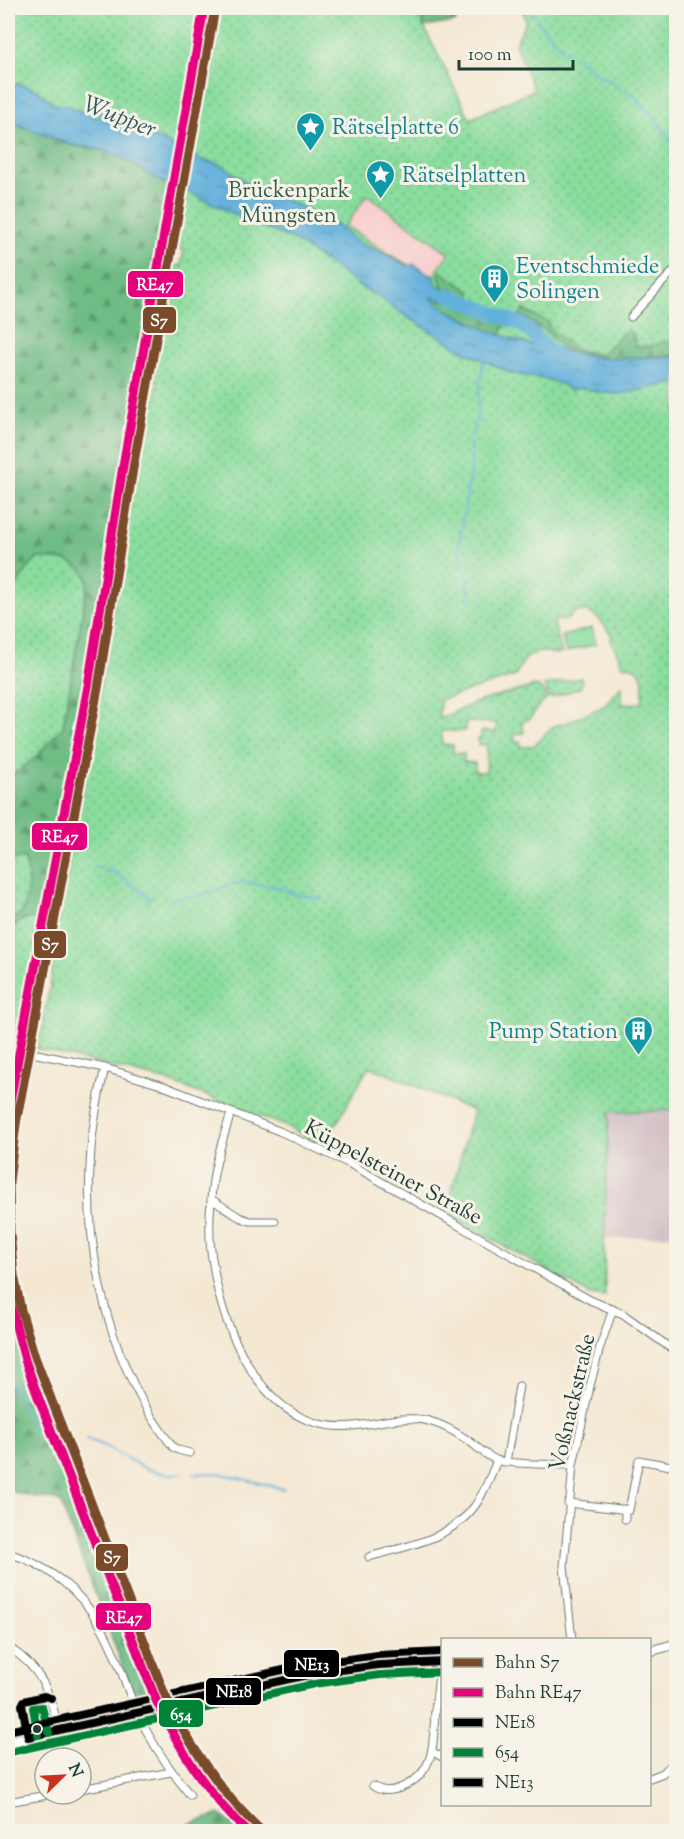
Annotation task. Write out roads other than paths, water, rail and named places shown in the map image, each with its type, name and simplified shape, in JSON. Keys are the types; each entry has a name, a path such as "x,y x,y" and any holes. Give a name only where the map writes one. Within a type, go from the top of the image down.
{"main road":[{"path":"651,1651 676,1644"},
{"path":"8,1742 312,1674 410,1662 441,1662"}],"street":[{"path":"631,317 676,268"},
{"name":"Küppelsteiner Straße","path":"9,1049 105,1068 161,1085 279,1131 350,1164 590,1300 623,1314 676,1352"},
{"path":"105,1068 96,1109 90,1168 91,1230 101,1289 118,1347 149,1411 173,1447 190,1453"},
{"path":"231,1113 217,1156 211,1199 210,1245 219,1295 230,1329 258,1380 274,1397 293,1414 329,1426 362,1426 403,1418 438,1423 497,1461 573,1465"},
{"path":"211,1199 239,1217 250,1221 274,1221"},
{"name":"Voßnackstraße","path":"572,1638 564,1566 568,1503 573,1465 592,1376 613,1309"},
{"path":"506,1462 519,1386"},
{"path":"369,1557 431,1539 452,1529 475,1506 497,1461"},
{"path":"625,1520 625,1509 630,1510 639,1461 676,1467"},
{"name":"Voßnackstraße","path":"568,1503 625,1509"},
{"path":"8,1553 45,1569 65,1583 82,1600 100,1624 138,1712 171,1772 190,1795"},
{"path":"8,1647 28,1662 42,1680 51,1698 59,1730"},
{"path":"373,1786 379,1790 390,1791 407,1785 420,1775 433,1752 441,1662"},
{"path":"433,1752 441,1756"},
{"path":"651,1778 663,1773 676,1760"},
{"path":"93,1787 171,1772"},
{"path":"8,1802 33,1798"}],"water":[{"path":"17,83 37,90 54,104 66,105 98,118 103,108 122,116 120,120 123,123 148,138 150,135 206,162 217,163 250,185 255,185 305,208 320,218 323,219 326,216 360,244 409,266 414,264 434,277 437,285 464,301 463,305 430,297 449,311 492,332 531,345 541,341 573,354 602,358 676,357 676,383 621,394 582,388 570,390 561,384 545,379 513,374 465,352 409,318 294,240 164,183 115,154 70,145 20,125 8,123 8,84 15,86"},
{"path":"519,318 537,327 543,339 534,341 513,325"}],"waterway":[{"path":"530,8 542,27 566,52"},
{"path":"574,56 599,75 635,97 664,130 676,149"},
{"name":"Wupper","path":"449,295 521,324 553,353"},
{"path":"471,437 477,421 484,357"},
{"path":"470,443 471,467 459,544 461,564 466,575 471,604"},
{"path":"92,866 124,879 151,900"},
{"path":"170,899 191,897 244,882 281,888 292,893 323,899"},
{"path":"8,1377 35,1431"},
{"path":"87,1439 105,1446 146,1469 167,1474 183,1474"},
{"path":"193,1474 218,1473 284,1489"}],"rail line":[{"name":"RE47","path":"8,1112 88,686 123,466 204,8"},
{"name":"S7","path":"215,8 133,468 98,688 16,1124 9,1182 10,1232 14,1275 21,1310 35,1357 165,1695 207,1768 233,1801 263,1832"},
{"name":"RE47","path":"8,1296 25,1360 37,1394 156,1700 195,1770 220,1803 248,1832"}],"place":[{"name":"Rätselplatte 6","path":"311,152"},
{"name":"Rätselplatten","path":"381,200"},
{"name":"Eventschmiede Solingen","path":"495,304"},
{"name":"Pump Station","path":"639,1056"}],"park label":[{"name":"Brückenpark Müngsten","path":"289,202"}]}
